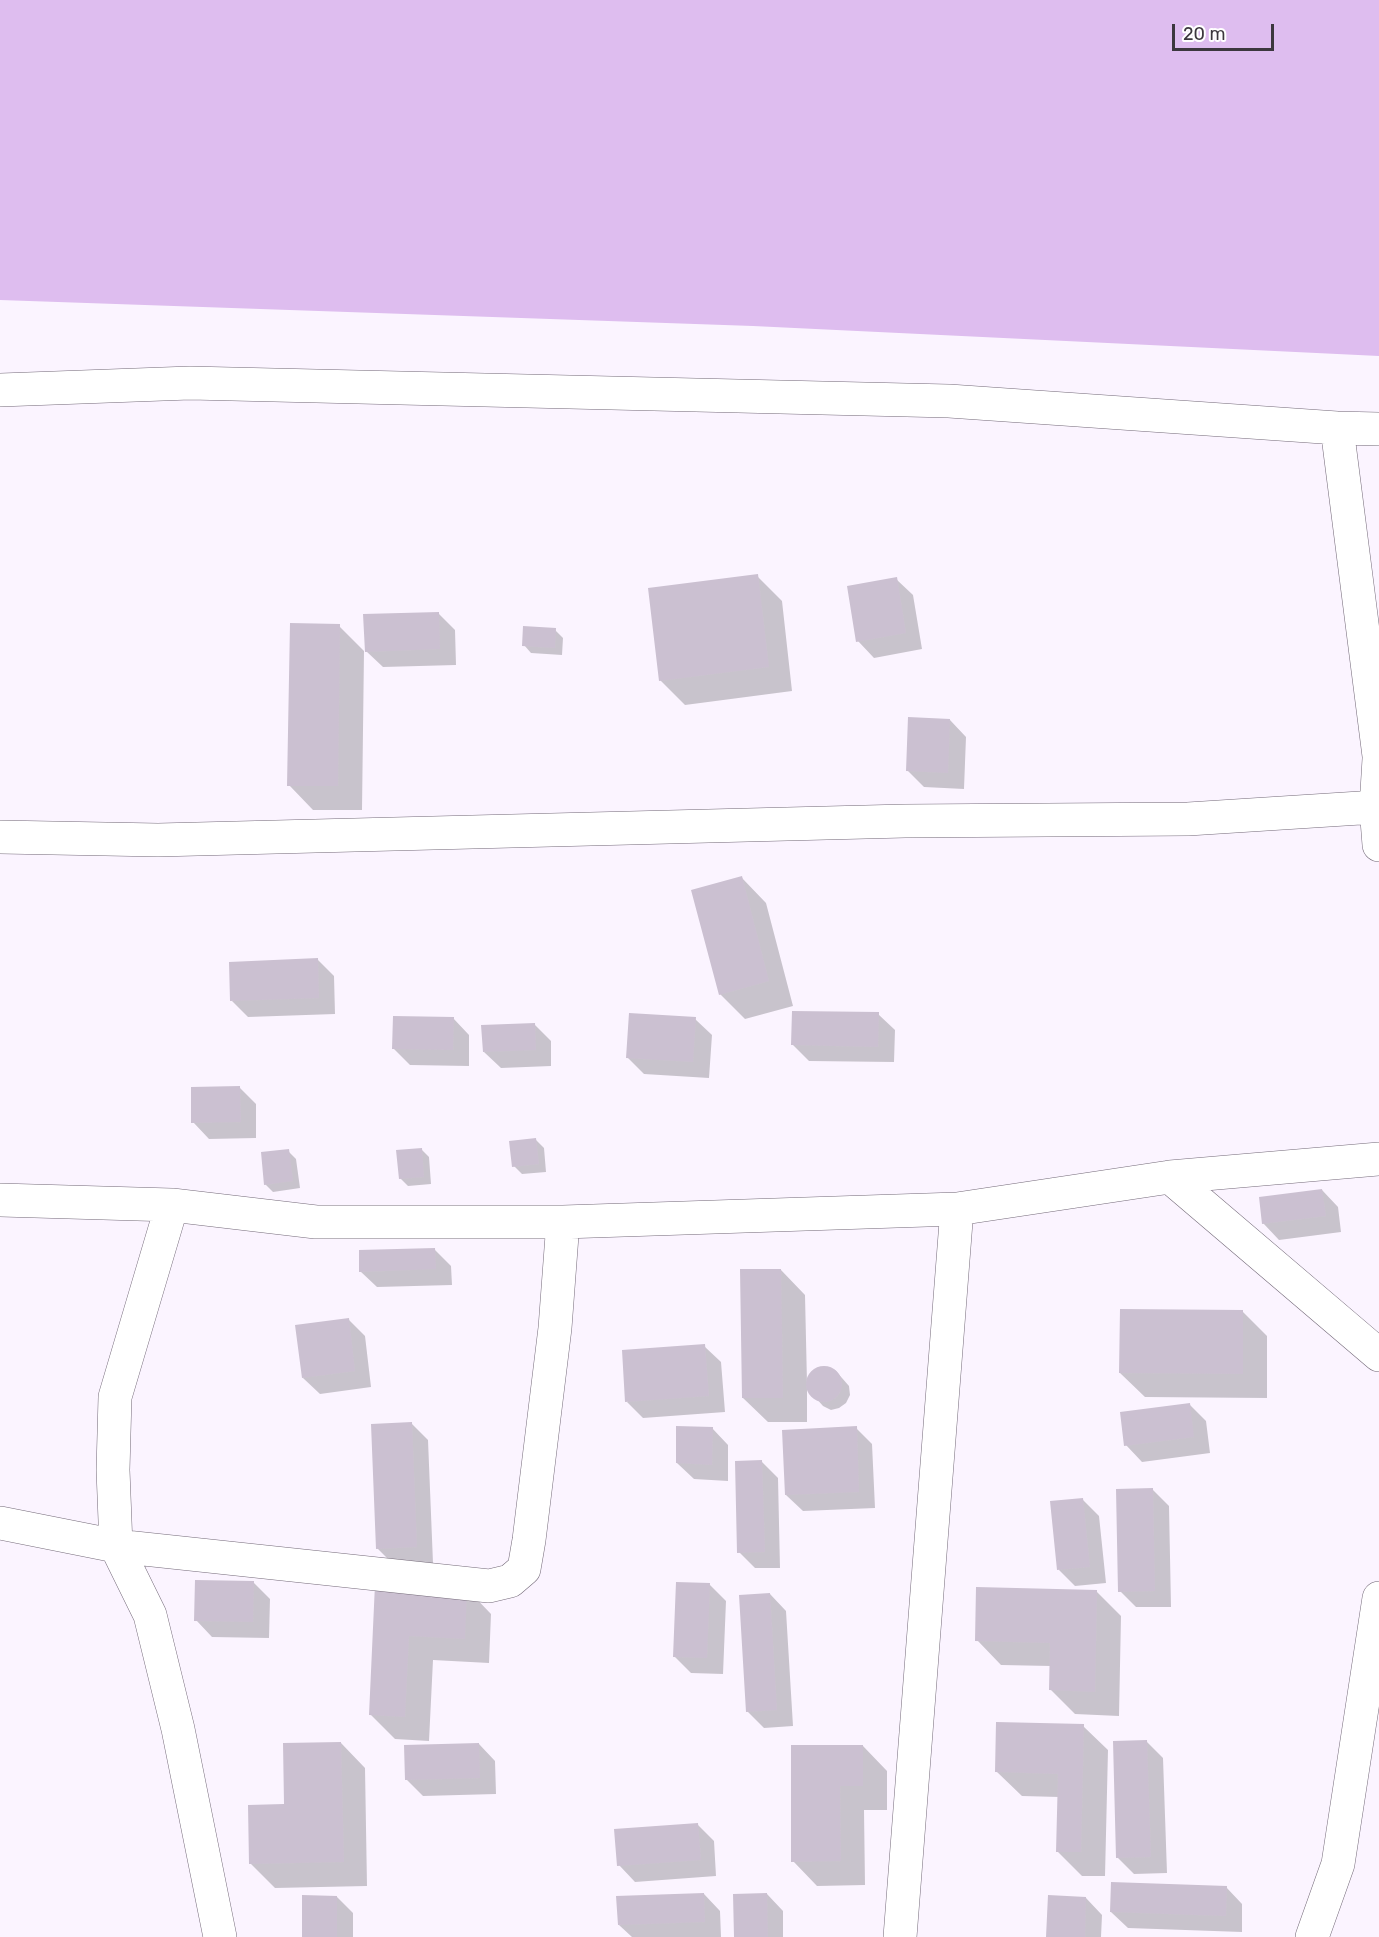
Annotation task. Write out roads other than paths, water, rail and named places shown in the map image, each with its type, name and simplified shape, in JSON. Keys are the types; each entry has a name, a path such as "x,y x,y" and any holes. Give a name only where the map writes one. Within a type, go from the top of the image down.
{"street":[{"path":"0,390 190,383 949,401 1379,429"},
{"path":"1337,428 1379,758 1376,807 1379,845"},
{"path":"0,837 158,840 904,821 1188,819 1376,807"},
{"path":"0,1200 172,1205 316,1222 563,1222 957,1209 1170,1177 1379,1159"},
{"path":"1170,1177 1379,1355"},
{"path":"172,1205 115,1397 113,1470 116,1546 150,1616 178,1729 220,1937"},
{"path":"900,1937 957,1209"},
{"path":"0,1523 116,1546 489,1586 510,1581 524,1569 529,1540 555,1328 563,1222"},
{"path":"1312,1937 1338,1864 1379,1598"}]}
